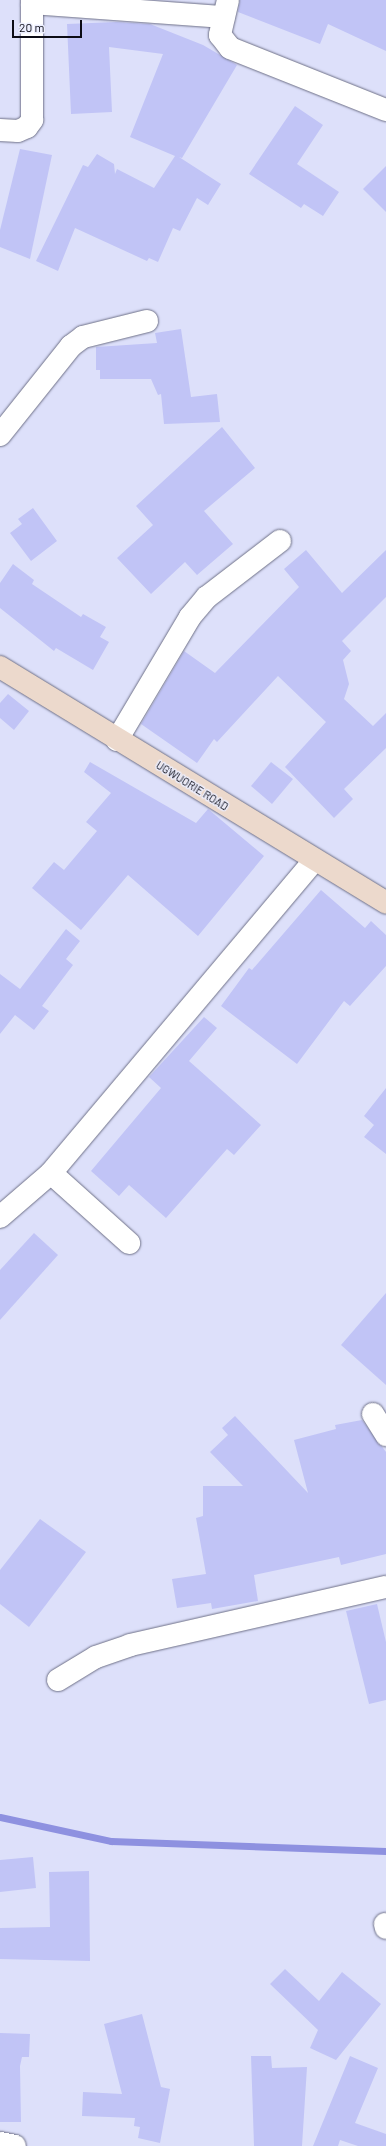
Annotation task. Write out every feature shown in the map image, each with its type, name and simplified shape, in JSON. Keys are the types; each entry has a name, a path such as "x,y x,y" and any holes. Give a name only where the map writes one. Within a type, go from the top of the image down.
{"street":[{"path":"0,130 18,131 27,128 32,120 32,2 226,9 220,35 230,48 386,110"},
{"path":"0,435 77,341 147,321"},
{"path":"117,740 190,617 207,597 280,541"},
{"name":"UGWUORIE ROAD","path":"0,667 314,861 386,903"},
{"path":"0,1217 51,1173 314,861"},
{"path":"51,1173 129,1243"},
{"path":"373,1414 386,1435"},
{"path":"58,1680 96,1657 130,1645 386,1587"},
{"path":"0,2143 15,2146"}],"building":[{"path":"240,0 386,0 386,51 328,24 320,44 238,12"},
{"path":"116,22 150,24 203,45 237,65 182,158 179,157 221,184 208,205 197,198 180,231 173,228 158,262 149,258 147,261 75,228 58,271 36,261 83,165 88,167 97,154 114,164 115,174 117,169 154,188 175,156 130,137 163,54 109,47 112,112 71,114 67,24"},
{"path":"295,106 323,125 297,164 339,192 323,216 304,204 301,208 249,174"},
{"path":"20,149 52,155 30,259 0,247 0,230"},
{"path":"386,166 386,212 363,189"},
{"path":"181,329 191,397 217,394 220,422 164,424 161,394 158,395 151,379 100,379 100,370 96,370 96,347 157,343 155,333"},
{"path":"222,427 255,468 204,511 233,544 197,575 185,562 151,594 117,558 153,525 136,506"},
{"path":"33,508 57,541 31,561 10,533 22,524 18,519"},
{"path":"306,550 342,593 386,550 386,597 342,641 351,651 343,660 349,684 344,699 373,726 386,713 386,748 344,789 353,799 334,818 285,767 326,722 278,676 217,742 214,739 197,763 141,724 184,651 215,673 299,587 284,569"},
{"path":"13,564 34,580 32,584 81,617 83,614 106,627 100,637 109,642 93,670 56,648 54,651 0,608 0,583"},
{"path":"8,694 29,711 14,730 0,718 0,703"},
{"path":"90,762 196,823 208,809 264,856 198,936 128,875 81,930 32,888 54,862 64,870 97,831 86,822 111,793 84,772"},
{"path":"271,762 293,779 272,804 251,786"},
{"path":"321,890 365,928 371,921 386,935 386,966 350,1006 344,1001 297,1064 221,1006 249,968 252,970"},
{"path":"66,929 80,941 66,959 73,965 42,1006 49,1011 34,1030 15,1015 0,1034 0,974 20,989"},
{"path":"204,1017 217,1028 189,1061 261,1125 234,1155 227,1149 166,1218 129,1185 119,1196 91,1171 161,1088 149,1077"},
{"path":"386,1088 386,1154 364,1137 374,1125 364,1116"},
{"path":"34,1233 58,1255 0,1320 0,1270"},
{"path":"386,1293 386,1385 341,1345"},
{"path":"235,1416 308,1493 294,1440 336,1429 335,1425 362,1420 386,1452 386,1554 341,1565 339,1557 254,1575 258,1601 212,1609 211,1603 177,1608 172,1579 206,1574 196,1518 203,1516 203,1486 243,1486 210,1452 228,1435 222,1428"},
{"path":"40,1519 86,1552 29,1627 0,1604 0,1570"},
{"path":"377,1604 386,1642 386,1700 369,1704 346,1611"},
{"path":"33,1857 36,1888 0,1892 0,1860"},
{"path":"89,1871 90,1961 0,1959 0,1928 50,1927 49,1872"},
{"path":"285,1969 319,2001 342,1972 381,2004 336,2060 310,2048 318,2030 270,1984"},
{"path":"142,2014 161,2087 170,2089 160,2143 138,2138 140,2127 134,2126 135,2118 82,2116 83,2092 122,2094 104,2024"},
{"path":"0,2033 30,2034 29,2057 22,2057 20,2066 21,2122 0,2122"},
{"path":"251,2056 271,2056 272,2068 307,2067 302,2146 254,2146"},
{"path":"350,2056 378,2068 355,2123 386,2134 386,2146 358,2146 340,2140 338,2146 313,2146"}],"waterway":[{"path":"0,1817 111,1841 386,1851"}]}
